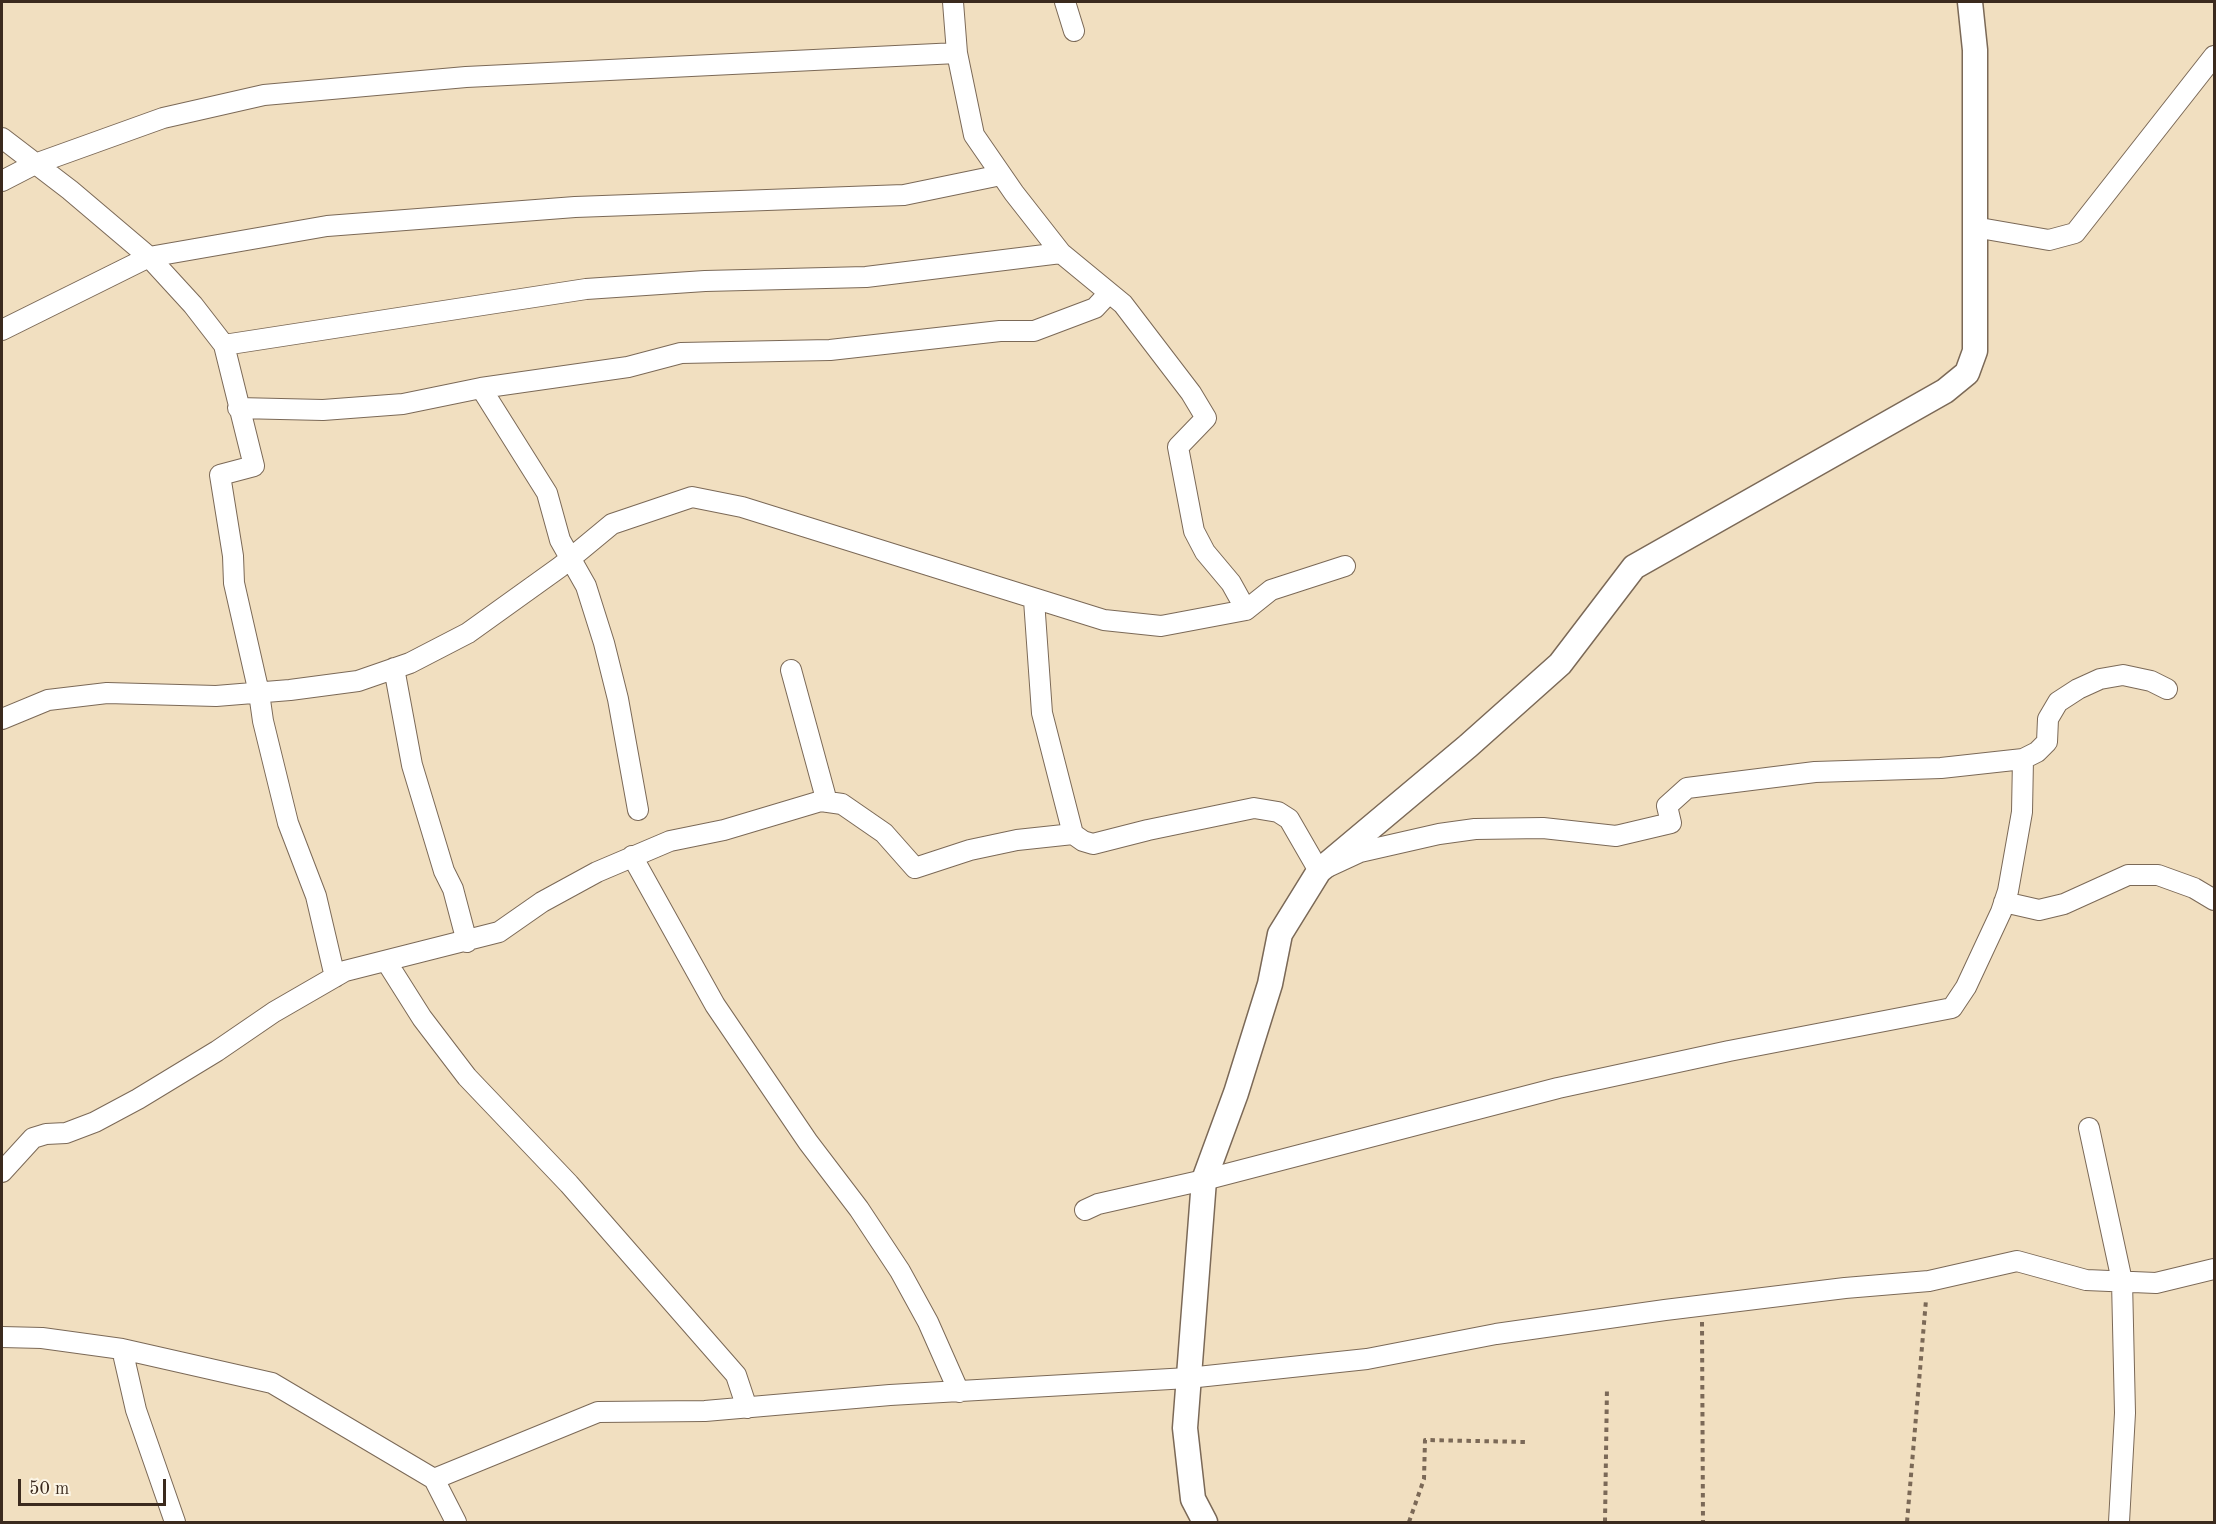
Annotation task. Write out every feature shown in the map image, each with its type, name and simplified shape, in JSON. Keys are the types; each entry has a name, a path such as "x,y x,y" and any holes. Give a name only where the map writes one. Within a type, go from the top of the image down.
{"street":[{"path":"953,2 957,53 974,135 1001,175 1061,253 1123,304 1191,393 1206,418 1178,447 1194,531 1205,552 1231,583 1245,610"},
{"path":"1065,2 1074,31"},
{"path":"1205,1522 1193,1499 1185,1428 1204,1180 1236,1093 1270,984 1280,934 1319,871 1468,746 1560,664 1634,567 1946,391 1967,373 1975,351 1975,51 1970,2"},
{"path":"2,181 35,164 163,118 264,96 466,77 957,53"},
{"path":"1974,227 2049,240 2075,233 2213,62"},
{"path":"2,138 70,190 148,257 193,305 224,345 254,466 220,475 233,556 234,583 259,693 263,721 288,823 316,896 335,977"},
{"path":"2,330 148,257 327,226 575,207 904,195 1001,175"},
{"path":"224,345 586,289 705,281 866,277 1061,253"},
{"path":"238,408 323,410 403,404 481,388 628,367 681,353 830,350 1000,331 1034,331 1095,308 1109,293"},
{"path":"481,388 547,493 560,540 586,586 618,699 638,810"},
{"path":"2,719 48,700 106,693 216,696 358,681 410,663 468,633 560,567 612,524 692,497 742,507 1104,620 1161,626 1245,610 1271,590 1345,566"},
{"path":"1034,600 1042,713 1073,834 1083,841 1093,843 1254,808 1278,812 1289,819 1319,871"},
{"path":"394,668 412,765 444,871 453,889 467,942"},
{"path":"791,670 827,802"},
{"path":"1319,871 1360,852 1466,830 1544,828 1616,836 1671,823 1667,806 1687,788 1815,772 1941,768 2023,759 2037,752 2048,742 2048,719 2058,702 2078,688 2100,679 2123,675 2151,681 2167,689"},
{"path":"1085,1210 1098,1204 1204,1180 1558,1088 1741,1049 1952,1008 1966,987 2004,902 2022,812 2023,759"},
{"path":"2,1172 33,1138 46,1134 66,1133 95,1122 138,1099 217,1051 274,1012 345,971 467,942 499,932 542,902 597,872 670,841 724,830 821,801 842,804 884,833 915,868 970,850 1017,840 1073,834"},
{"path":"632,856 715,1005 775,1095 859,1209 900,1271 928,1322 959,1392"},
{"path":"2004,902 2039,910 2064,904 2128,875 2158,875 2194,888 2214,900"},
{"path":"386,961 422,1018 467,1077 569,1184 736,1375 747,1408"},
{"path":"2089,1128 2122,1281 2125,1413 2119,1522"},
{"path":"434,1479 598,1412 705,1411 1188,1378 1367,1359 1496,1334 1845,1288 1929,1281 2017,1261 2086,1280 2156,1283 2214,1269"},
{"path":"2,1337 42,1338 122,1349 272,1383 434,1479 456,1522"},
{"path":"122,1349 136,1410 176,1522"}],"path":[{"path":"1906,1522 1929,1281"},
{"path":"1702,1306 1703,1522"},
{"path":"1605,1522 1607,1387"},
{"path":"1408,1522 1424,1479 1425,1440 1526,1442"}]}
